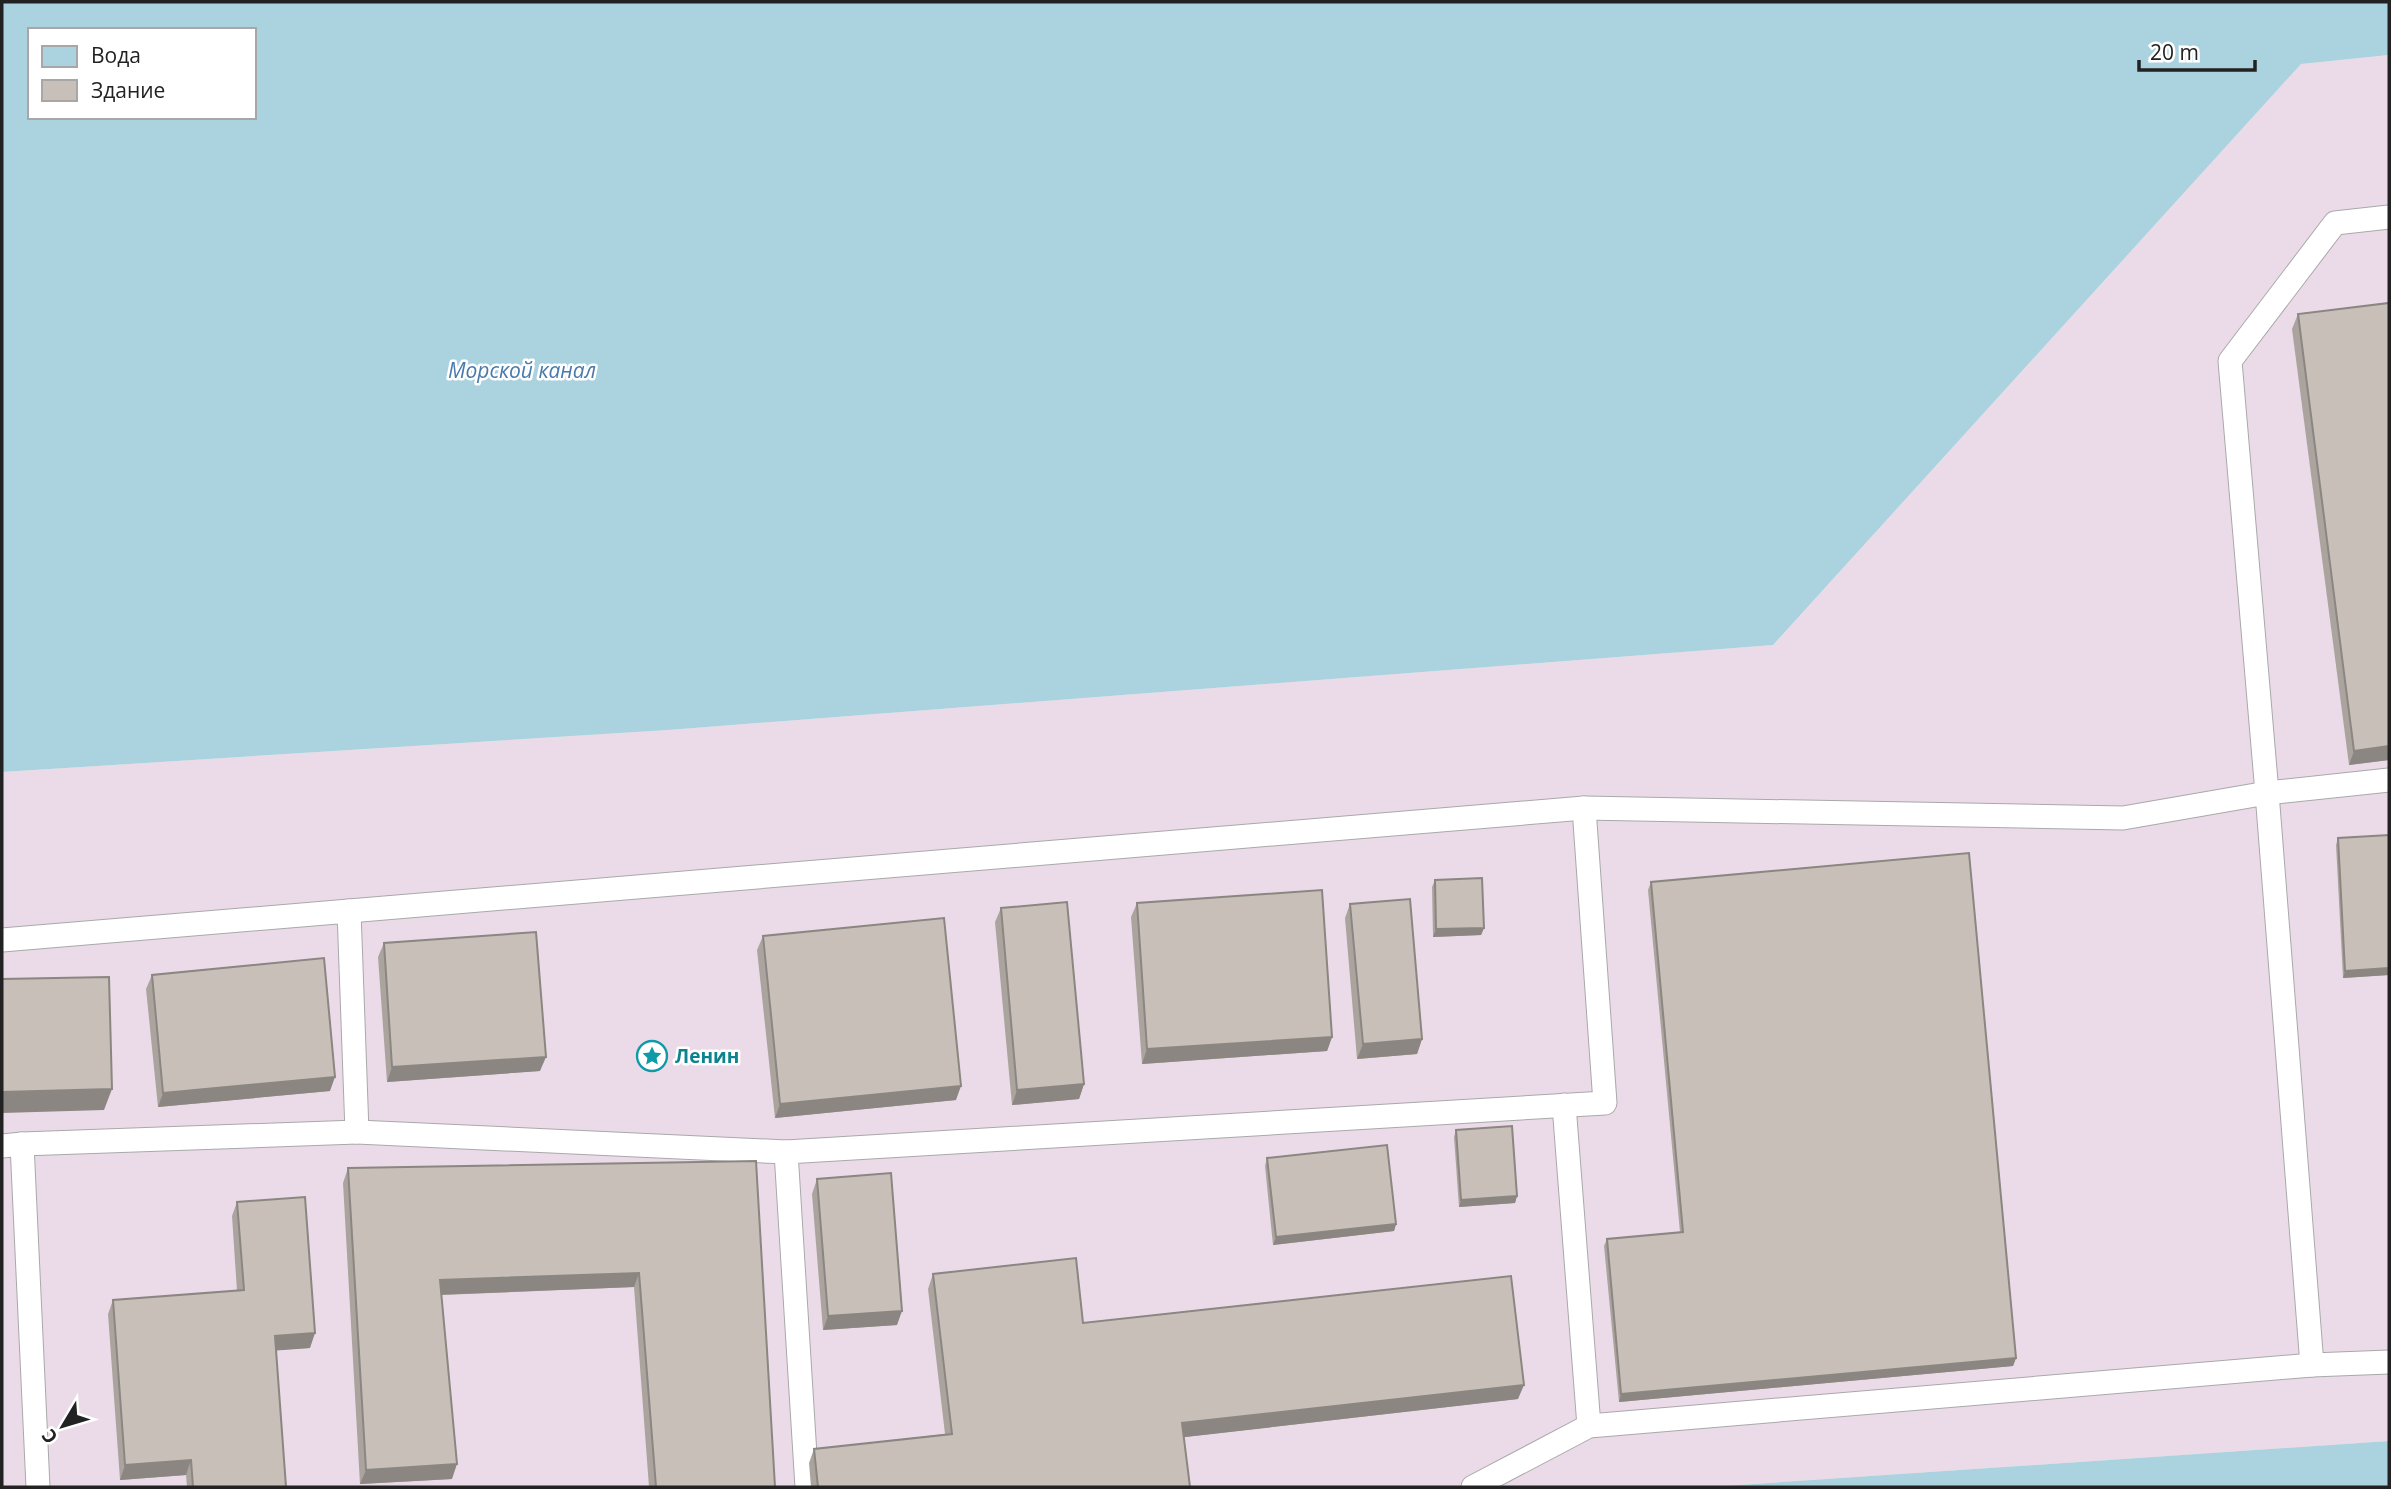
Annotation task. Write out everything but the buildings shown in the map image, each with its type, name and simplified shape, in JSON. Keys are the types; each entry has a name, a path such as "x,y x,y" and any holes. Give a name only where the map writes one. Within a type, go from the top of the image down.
{"lane":[{"path":"2312,1365 2230,361 2335,223 2389,216"},
{"path":"2,940 1584,808 2123,818 2267,793 2389,780"},
{"path":"38,1487 12,1145 357,1132 786,1152 1605,1103 1584,808"},
{"path":"349,911 357,1132"},
{"path":"1564,1105 1589,1426"},
{"path":"786,1152 807,1487"},
{"path":"1473,1487 1589,1426 2312,1365 2389,1362"}],"shaded area":[{"path":"2389,55 2389,1441 1709,1487 2,1487 2,772 668,730 1773,645 2301,64"}],"water":[{"name":"Морской канал","path":"2,2 2389,2 2389,55 2301,64 1773,645 668,730 2,772"},
{"path":"2389,1441 2389,1487 1709,1487"}],"place":[{"name":"Ленин","path":"652,1056"}]}
